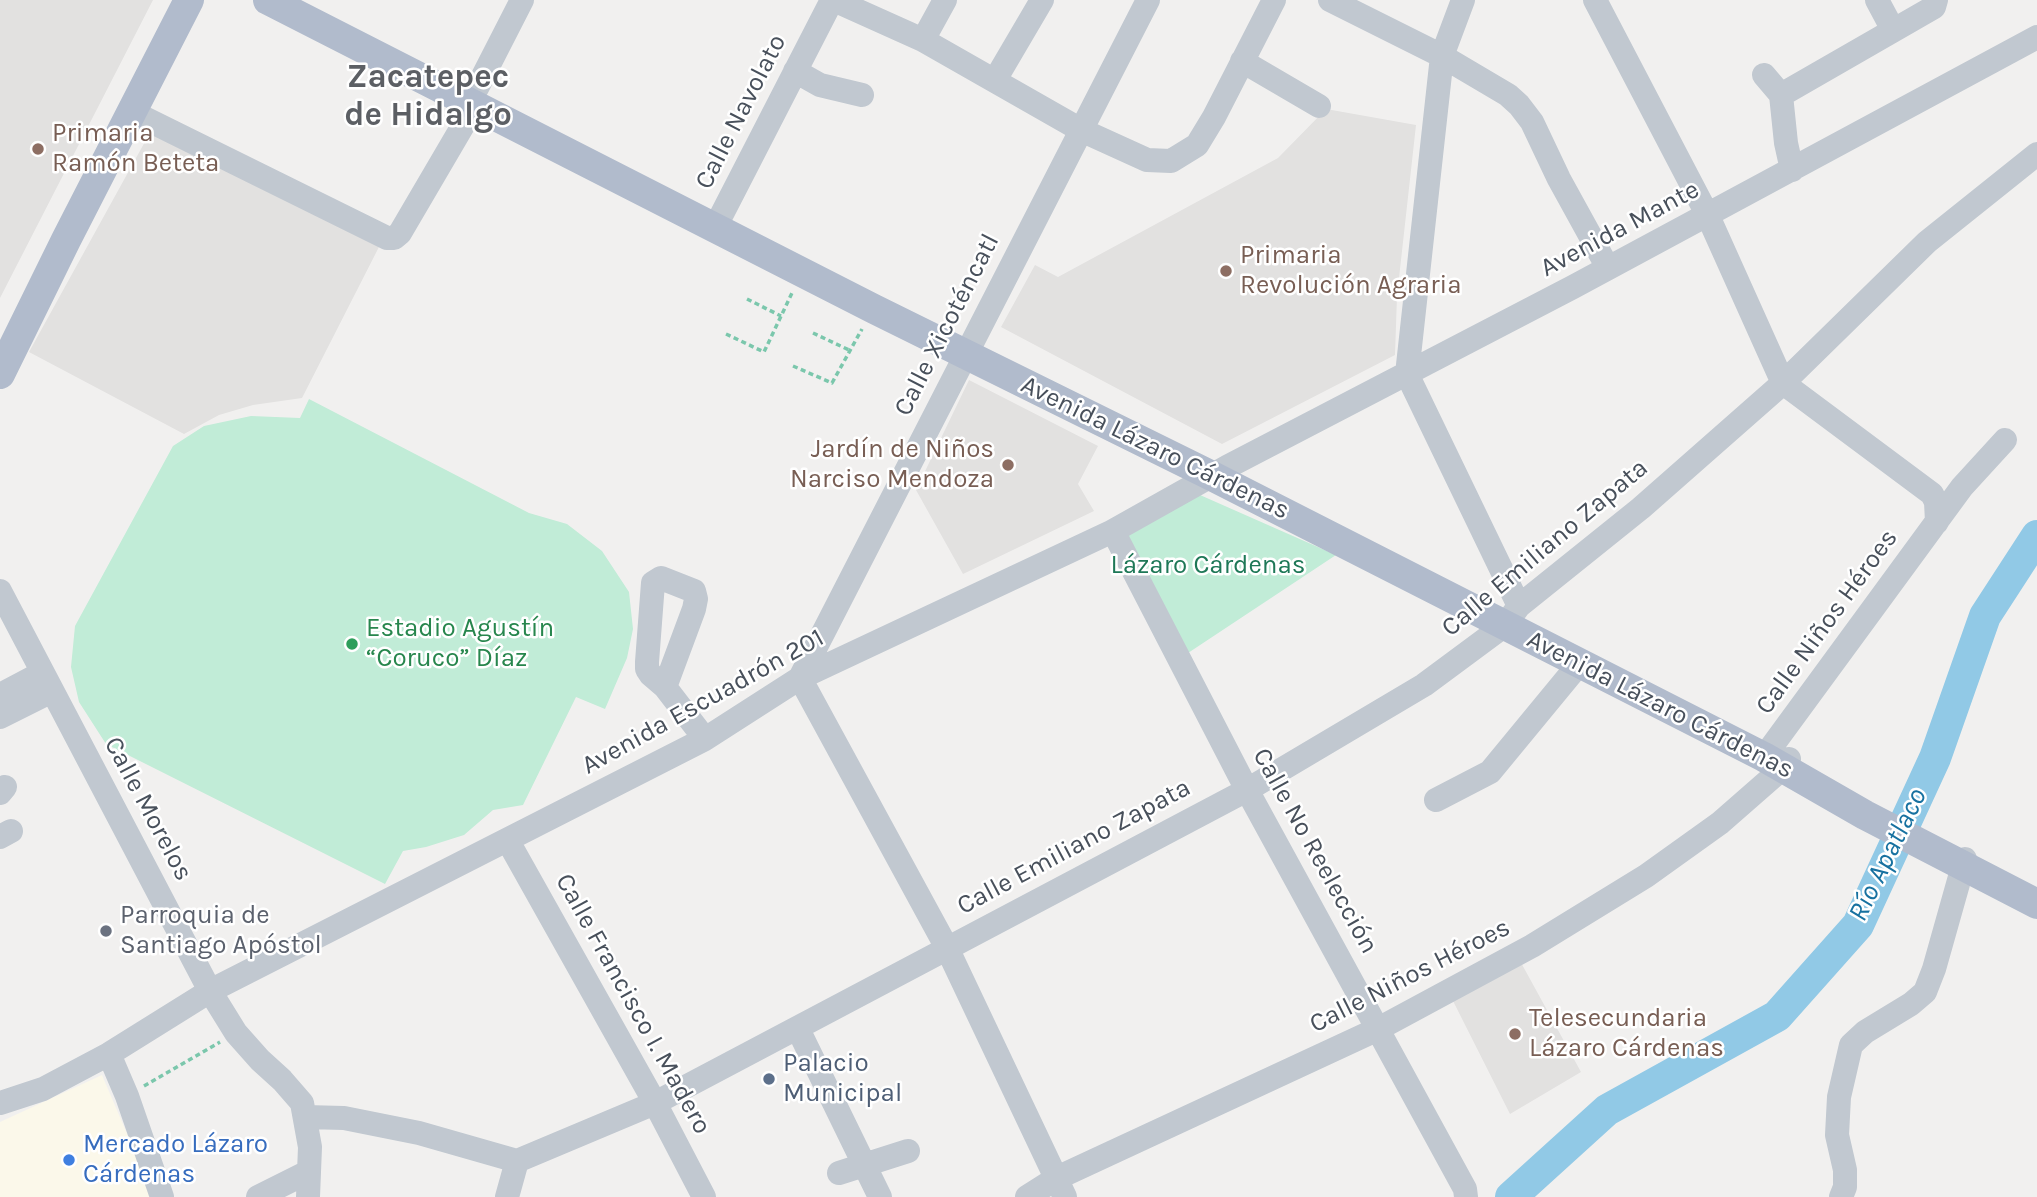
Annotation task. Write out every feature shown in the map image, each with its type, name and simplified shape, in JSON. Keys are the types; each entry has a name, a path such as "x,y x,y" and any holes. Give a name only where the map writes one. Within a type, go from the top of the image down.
{"main road":[{"path":"0,374 190,0"},
{"name":"Avenida Lázaro Cárdenas","path":"268,0 476,96 591,155 803,273 874,309 969,348"},
{"name":"Avenida Lázaro Cárdenas","path":"311,0 476,96"},
{"name":"Avenida Lázaro Cárdenas","path":"591,155 722,214 969,348 1512,616 1777,758 1866,811 2037,904"},
{"name":"Avenida Lázaro Cárdenas","path":"1512,616 1579,664 1777,758"},
{"name":"Avenida Lázaro Cárdenas","path":"1957,859 2037,892"}],"street":[{"path":"132,112 387,238 394,238 400,233 476,96 522,0"},
{"path":"833,0 923,40 1080,130 1147,160 1171,161 1196,145 1214,117 1274,0"},
{"name":"Calle Navolato","path":"722,214 833,0"},
{"path":"923,40 945,0"},
{"path":"995,80 1042,0"},
{"name":"Calle Xicoténcatl","path":"800,678 1148,0"},
{"path":"1330,0 1442,56 1508,95 1532,122 1559,179 1608,268"},
{"path":"1463,0 1442,56 1407,374 1512,616"},
{"path":"1595,0 1708,216 1783,383 1932,494 1936,502 1937,522"},
{"path":"1877,0 1894,30"},
{"path":"1780,95 1934,7 1936,0"},
{"name":"Avenida Mante","path":"1219,471 1708,216 2037,37"},
{"path":"1242,61 1319,106"},
{"path":"795,71 820,85 862,95"},
{"path":"1764,75 1780,95 1792,170"},
{"path":"1531,161 1532,122"},
{"name":"Calle Emiliano Zapata","path":"517,1161 656,1104 1247,790 1423,685 1512,616 1641,508 1783,383 1927,242 2037,154"},
{"name":"Calle Niños Héroes","path":"1027,1197 1061,1188 1378,1030 1601,905 1720,823 1777,758 1937,522 1972,474 2005,440"},
{"name":"Avenida Escuadrón 201","path":"0,1104 43,1089 109,1054 210,991 705,739 800,678 1113,531 1219,471"},
{"name":"Calle No Reelección","path":"1113,531 1247,790 1465,1189 1466,1197"},
{"name":"Calle Morelos","path":"0,591 210,991 236,1033 302,1103 310,1147 307,1172 309,1197"},
{"path":"1436,800 1490,772 1579,664"},
{"path":"800,678 947,948 1061,1188"},
{"path":"0,695 47,682"},
{"path":"0,717 47,682"},
{"path":"665,687 705,739"},
{"name":"Calle Francisco I. Madero","path":"508,841 656,1104 704,1197"},
{"path":"1841,1197 1845,1186 1845,1170 1837,1135 1839,1097 1851,1045 1865,1032 1911,1004 1925,992 1934,969 1957,859"},
{"path":"798,1029 880,1197"},
{"path":"109,1054 127,1096 162,1197"},
{"path":"306,1117 344,1118 407,1131 517,1161 507,1197"},
{"path":"839,1173 908,1151"},
{"path":"258,1197 307,1172"}],"path":[{"path":"726,334 764,352 803,273"},
{"path":"747,299 781,316"},
{"path":"793,366 832,383 874,309"},
{"path":"813,333 849,349"},
{"path":"127,1096 236,1033"}],"shaded area":[{"name":"Primaria Ramón Beteta","path":"0,0 153,0 0,298"},
{"name":"Primaria Revolución Agraria","path":"1326,109 1416,125 1397,296 1395,355 1222,444 1001,327 1035,265 1058,277 1278,158"},
{"path":"152,129 381,243 302,398 253,405 219,415 184,434 29,352"},
{"name":"Jardín de Niños Narciso Mendoza","path":"969,380 1098,446 1078,484 1094,511 963,574 916,490"},
{"name":"Telesecundaria Lázaro Cárdenas","path":"1519,959 1581,1072 1510,1114 1451,997"},
{"name":"Mercado Lázaro Cárdenas","path":"102,1075 154,1197 0,1197 0,1122"}],"green space":[{"name":"Estadio Agustín “Coruco” Díaz","path":"309,399 529,513 567,524 602,551 629,592 633,629 627,658 605,709 576,697 523,805 493,810 464,835 403,851 385,884 106,744 79,702 71,667 75,626 173,446 204,426 251,416 300,418"},
{"name":"Lázaro Cárdenas","path":"1200,495 1336,555 1185,655 1126,536"}],"waterway":[{"name":"Río Apatlaco","path":"1511,1197 1607,1110 1777,1016 1858,925 1935,758 1985,616 2037,536"}],"place":[{"name":"Primaria Ramón Beteta","path":"38,149"},
{"name":"Primaria Revolución Agraria","path":"1226,271"},
{"name":"Jardín de Niños Narciso Mendoza","path":"1008,465"},
{"name":"Estadio Agustín “Coruco” Díaz","path":"352,644"},
{"name":"Parroquia de Santiago Apóstol","path":"106,931"},
{"name":"Telesecundaria Lázaro Cárdenas","path":"1515,1034"},
{"name":"Palacio Municipal","path":"769,1079"},
{"name":"Mercado Lázaro Cárdenas","path":"69,1160"}],"district":[{"name":"Zacatepec de Hidalgo","path":"428,97"}]}
